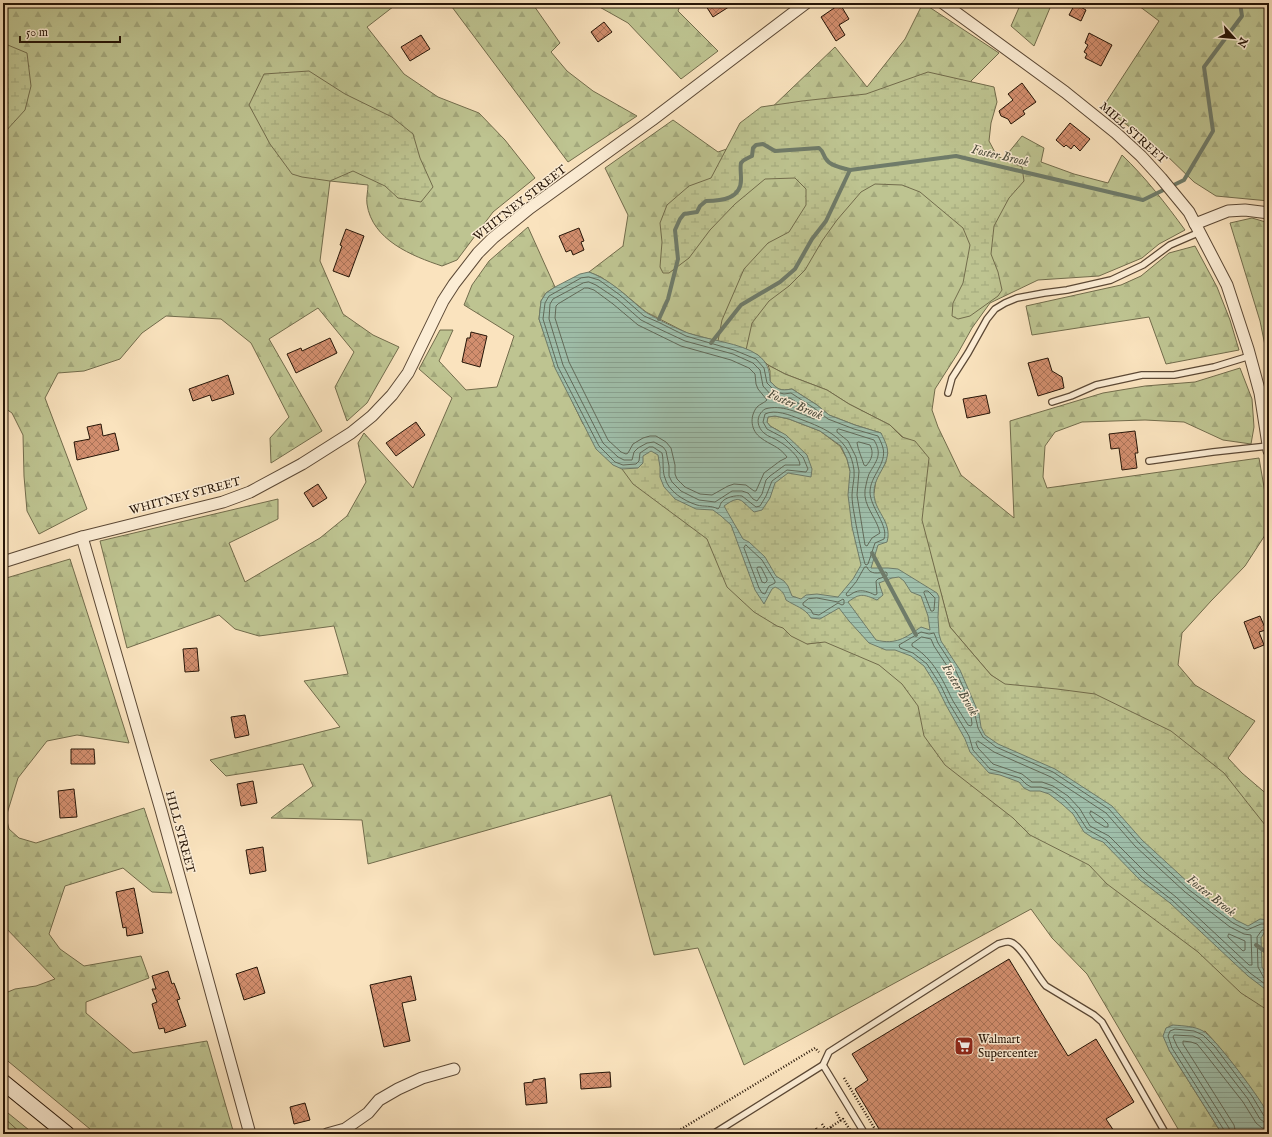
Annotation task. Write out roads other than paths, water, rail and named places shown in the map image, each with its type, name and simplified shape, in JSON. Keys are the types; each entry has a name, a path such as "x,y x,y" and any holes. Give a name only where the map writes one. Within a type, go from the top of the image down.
{"main road":[{"path":"3,1082 67,1134"}],"street":[{"name":"WHITNEY STREET","path":"3,562 82,537 223,502 250,492 302,464 351,434 372,416 392,395 408,373 454,284 478,253 492,238 530,208 652,120 806,3"},
{"name":"MILL STREET","path":"943,3 1071,96 1116,133 1141,156 1189,212 1227,286 1250,356 1260,393 1269,448"},
{"path":"1198,228 1228,211 1245,210 1269,213"},
{"name":"HILL STREET","path":"82,537 161,810 250,1134"},
{"path":"327,1134 345,1129 368,1113 379,1100 398,1088 422,1078 454,1069"}],"lane":[{"path":"948,393 952,378 987,319 995,309 1005,302 1017,298 1067,290 1110,280 1143,265 1170,245 1198,228"},
{"path":"1052,402 1071,396 1096,385 1142,375 1181,374 1214,367 1250,356"},
{"path":"1149,461 1212,452 1269,448"},
{"path":"713,1134 823,1064 829,1052 998,944 1007,941 1020,948 1046,986 1094,1015 1102,1022 1166,1134"},
{"path":"823,1064 865,1134"}],"water":[{"path":"589,272 606,280 647,313 678,329 743,347 751,351 764,360 769,370 770,381 777,388 782,390 792,389 817,405 829,415 881,433 887,445 888,453 885,464 877,480 874,492 876,505 885,522 888,535 887,542 878,545 871,568 898,569 937,593 939,597 938,617 941,641 960,670 979,714 981,727 985,735 998,744 1055,769 1112,806 1142,840 1191,885 1236,920 1248,926 1260,919 1269,920 1269,934 1264,933 1261,938 1262,967 1269,978 1269,992 1248,976 1170,903 1140,880 1103,842 1084,832 1073,814 1062,804 1049,794 1040,791 1030,791 1024,788 1019,782 1000,775 989,773 970,752 965,739 924,666 911,656 895,650 886,650 869,643 839,608 820,619 811,618 803,609 786,600 782,592 775,587 772,589 764,604 755,590 731,525 713,510 696,509 675,499 664,487 660,477 658,455 651,451 643,456 643,463 638,468 622,469 613,465 596,449 555,368 539,319 541,301 546,293 580,274","holes":["775,416 789,419 820,431 841,446 847,459 850,471 848,495 852,527 861,565 853,579 838,597 817,594 806,595 801,599 792,596 788,586 784,581 776,576 765,557 749,542 743,539 724,506 737,499 743,502 754,512 762,510 770,498 775,483 788,473 811,477 812,469 807,455 786,435 770,426 767,422 768,417","899,577 904,581 911,592 921,596 928,616 930,630 921,627 900,640 889,642 876,640 848,602 862,595 877,600 883,595 879,583"]},
{"path":"1173,1025 1189,1026 1200,1029 1217,1045 1238,1070 1265,1109 1269,1116 1269,1134 1222,1134 1169,1050 1163,1036 1166,1028"}],"waterway":[{"name":"Foster Brook","path":"711,343 741,305 780,282 795,269 812,239 826,221 850,170 956,156 1143,200 1184,180 1213,131 1204,67 1242,16 1240,3"},
{"path":"659,319 668,299 678,259 675,230 680,219 684,214 697,212 700,206 706,201 724,199 734,195 740,185 741,163 752,156 753,148 756,145 763,144 775,151 819,148 830,163 850,170"},
{"name":"Foster Brook","path":"872,553 916,635"},
{"name":"Foster Brook","path":"1256,945 1269,954"}],"place":[{"name":"Walmart Supercenter","path":"964,1046"}]}
